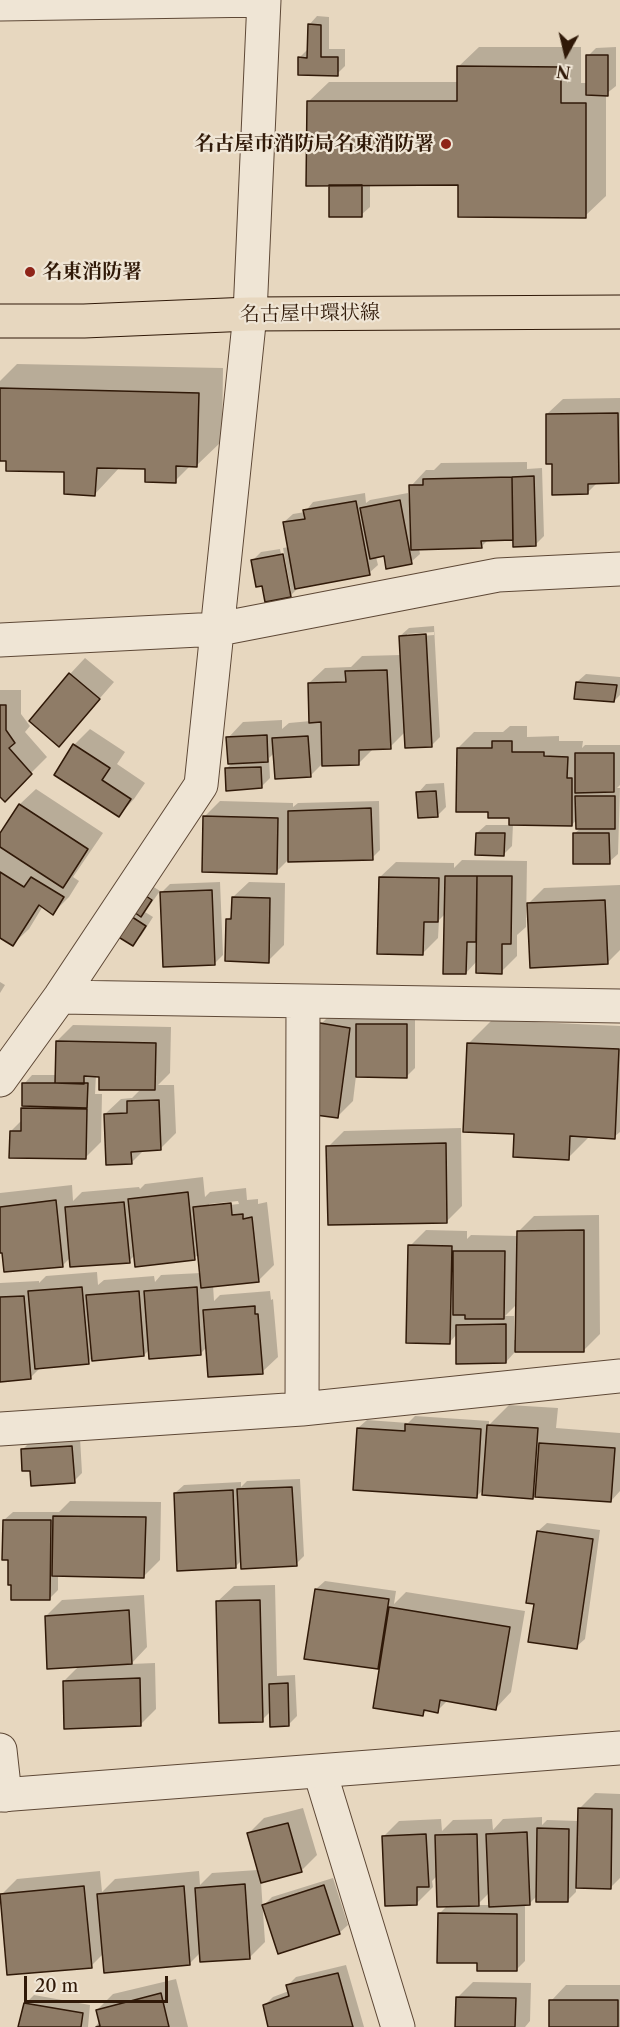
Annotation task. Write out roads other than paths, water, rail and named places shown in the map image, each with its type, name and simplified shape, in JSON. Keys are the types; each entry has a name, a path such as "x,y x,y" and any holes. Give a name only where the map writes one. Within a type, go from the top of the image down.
{"main road":[{"name":"名古屋中環状線","path":"0,321 84,321 250,314 620,312"}],"street":[{"path":"0,4 264,0 250,314 201,785 60,997 0,1080"},
{"path":"0,640 219,629 498,575 620,569"},
{"path":"60,997 620,1006"},
{"path":"302,1409 303,1001"},
{"path":"0,1429 302,1409 620,1376"},
{"path":"0,1750 2,1795 620,1748"},
{"path":"320,1772 398,2027"}],"place":[{"name":"名古屋市消防局名東消防署","path":"446,144"},
{"name":"名東消防署","path":"30,272"}]}
